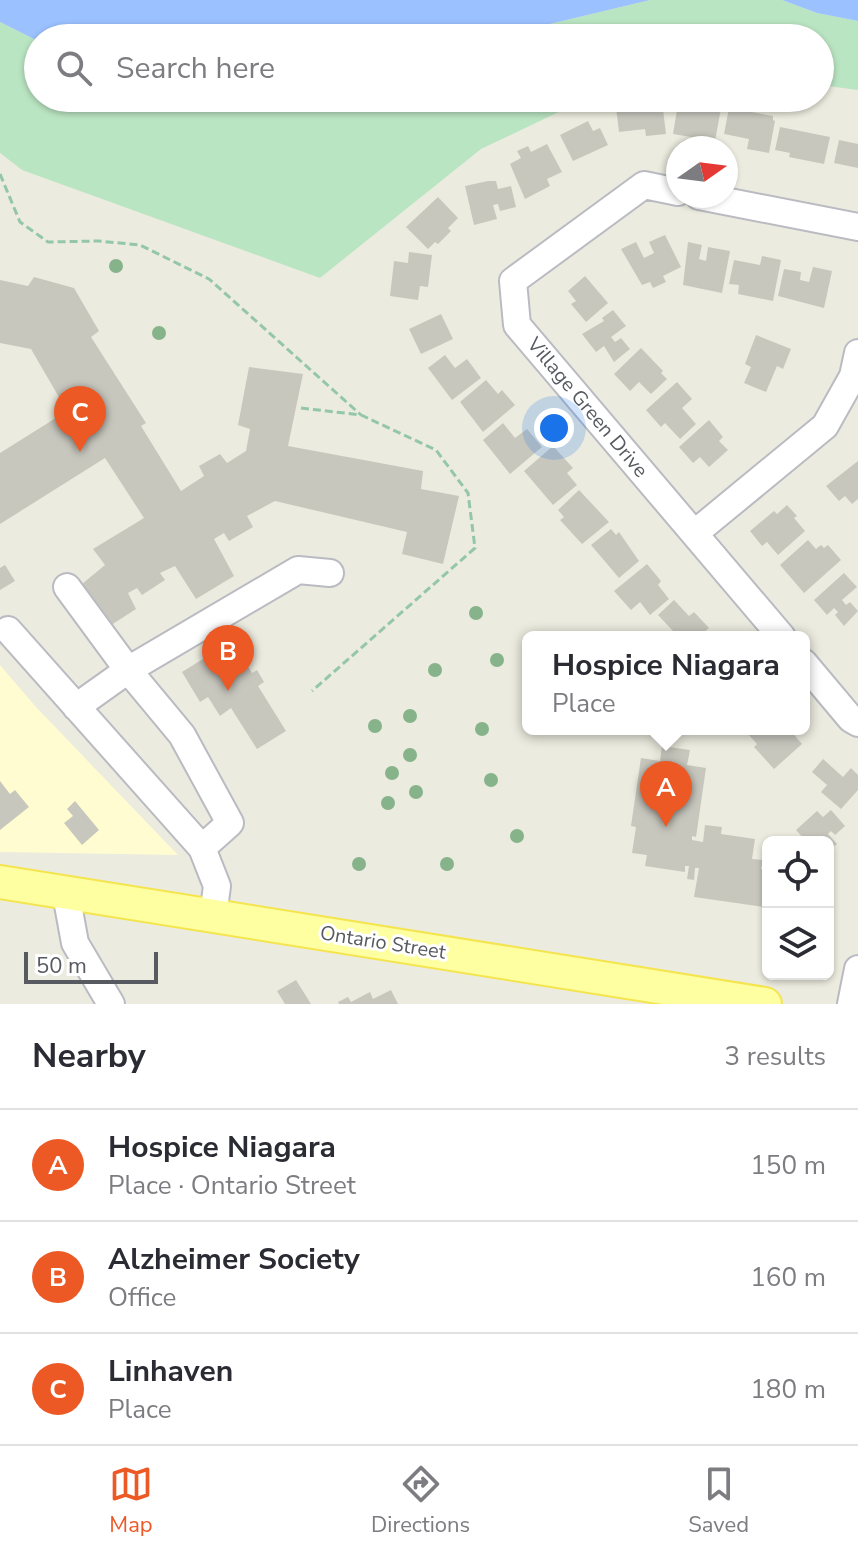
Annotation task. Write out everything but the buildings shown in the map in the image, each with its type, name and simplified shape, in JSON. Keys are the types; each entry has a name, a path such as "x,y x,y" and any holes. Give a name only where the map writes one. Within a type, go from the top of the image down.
{"main road":[{"name":"Ontario Street","path":"0,882 691,998 765,1004"}],"street":[{"name":"Village Green Drive","path":"666,190 644,185 513,281 517,325 777,631"},
{"path":"738,204 858,227"},
{"path":"695,533 825,426 853,376 858,353"},
{"path":"76,707 128,670 298,570 330,573"},
{"path":"67,587 128,670 182,735 230,823 202,848"},
{"path":"8,630 202,848 217,886 213,916"},
{"path":"810,670 851,719 858,723"},
{"path":"66,894 75,943 111,1004"},
{"path":"851,1004 858,969"}],"path":[{"path":"0,174 20,222 48,242 98,241 140,245 209,279 361,415 436,450 468,493 475,548 312,691"},
{"path":"301,408 361,415"}],"shaded area":[{"path":"0,665 36,707 178,855 0,852"}],"green space":[{"path":"650,0 782,0 817,13 858,21 858,90 834,87 834,24 550,24"},
{"path":"0,22 24,34 24,112 559,112 481,149 320,278 22,170 0,153"}],"water":[{"path":"0,0 650,0 550,24 24,24 24,34 0,22"},
{"path":"782,0 858,0 858,21 817,13"}],"place":[{"name":"Linhaven","path":"80,452"},
{"name":"Alzheimer Society","path":"228,691"},
{"name":"Hospice Niagara","path":"666,827"}]}
